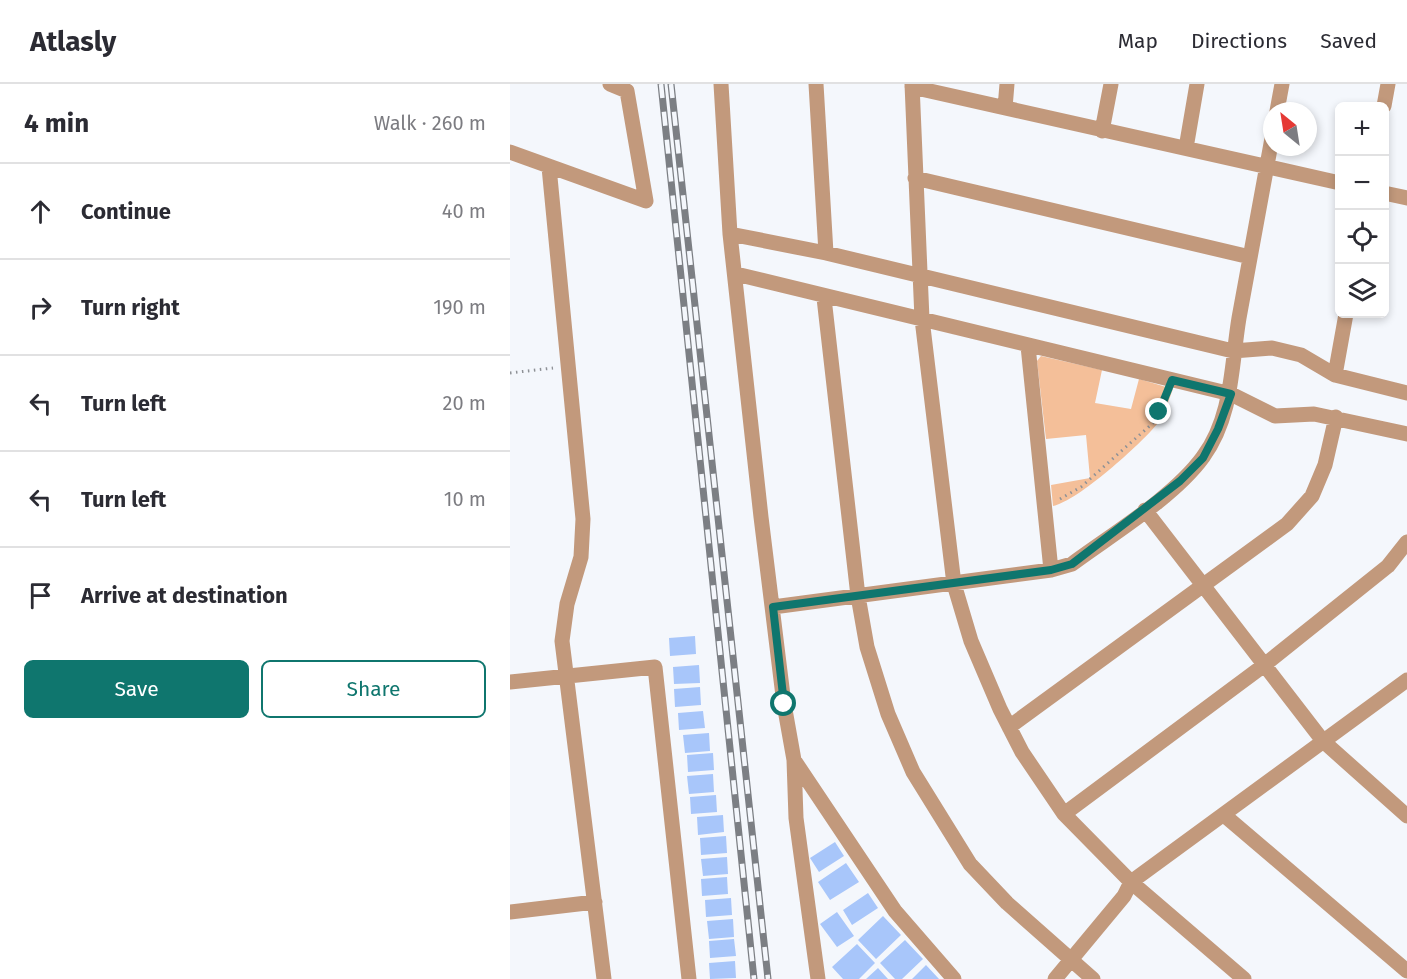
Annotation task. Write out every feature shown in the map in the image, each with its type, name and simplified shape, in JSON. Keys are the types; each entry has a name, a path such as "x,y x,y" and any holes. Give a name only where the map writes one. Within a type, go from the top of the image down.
{"street":[{"path":"510,152 646,201 627,91 610,84"},
{"path":"721,84 730,234 784,704 794,760 796,818 820,977"},
{"path":"816,84 826,253"},
{"path":"1005,108 1007,84"},
{"path":"1102,131 1111,84"},
{"path":"1185,148 1197,84"},
{"path":"1279,102 1282,84"},
{"path":"1385,102 1388,84"},
{"path":"1244,979 1131,882 1064,814 1039,779 1009,727 971,642 954,584 922,319 922,276 915,178 912,86 1102,131 1335,182"},
{"path":"773,607 1051,570 1072,564 1146,510 1203,458 1218,429 1231,394 1233,351 1269,156"},
{"path":"549,167 583,519 581,557 567,604 562,641 604,979"},
{"path":"915,178 1250,257"},
{"path":"1389,195 1407,198"},
{"path":"730,234 826,253 1233,351 1272,348 1300,355 1335,375 1407,393"},
{"path":"736,274 824,298 922,319 1231,394 1275,416 1314,414 1407,434"},
{"path":"824,298 858,596 867,647 888,714 913,772 970,864 1007,903 1093,979"},
{"path":"1335,375 1345,318"},
{"path":"1028,346 1051,570"},
{"path":"1009,727 1287,524 1312,496 1325,465 1336,417"},
{"path":"1146,510 1263,666 1323,741 1407,816"},
{"path":"1064,814 1263,666 1388,566 1407,542"},
{"path":"510,682 655,667 689,979"},
{"path":"1055,979 1124,896 1131,882 1407,680"},
{"path":"794,760 895,912 954,979"},
{"path":"1224,815 1407,971"},
{"path":"510,912 595,902"}],"path":[{"path":"510,372 568,366"},
{"path":"1059,500 1081,487 1154,422 1172,380"}],"shaded area":[{"path":"1041,356 1102,370 1095,403 1131,409 1139,379 1173,389 1160,419 1138,444 1078,494 1053,506 1051,485 1090,478 1086,435 1046,439 1037,361"}],"building":[{"path":"695,636 696,654 670,656 669,638"},
{"path":"699,665 700,683 674,684 673,667"},
{"path":"700,687 701,705 675,707 674,689"},
{"path":"703,711 705,728 679,730 678,713"},
{"path":"709,733 710,751 685,753 683,735"},
{"path":"713,753 714,770 688,772 687,755"},
{"path":"713,774 714,792 689,794 687,776"},
{"path":"716,795 717,812 691,814 690,797"},
{"path":"723,815 724,832 698,835 697,817"},
{"path":"726,836 727,853 701,855 700,838"},
{"path":"835,842 844,856 819,872 810,858"},
{"path":"727,857 728,874 703,876 701,859"},
{"path":"846,863 859,882 830,900 818,882"},
{"path":"727,877 728,894 702,896 701,879"},
{"path":"868,893 878,908 852,925 843,910"},
{"path":"731,898 732,915 706,917 705,900"},
{"path":"837,912 854,936 837,947 820,924"},
{"path":"883,916 901,935 876,959 858,940"},
{"path":"733,919 734,937 709,939 707,921"},
{"path":"734,939 736,956 710,958 709,941"},
{"path":"905,940 923,959 902,979 895,979 880,963"},
{"path":"857,944 875,963 859,979 843,979 832,967"},
{"path":"735,961 736,978 710,979 709,963"},
{"path":"926,965 939,979 912,979"},
{"path":"878,968 888,979 866,979"}],"railway":[{"path":"661,84 754,979"},
{"path":"671,84 768,979"}],"route":[{"path":"784,704 773,607 954,584 1051,570 1072,564 1146,510 1203,458 1218,429 1231,394 1172,380 1159,412"}]}
